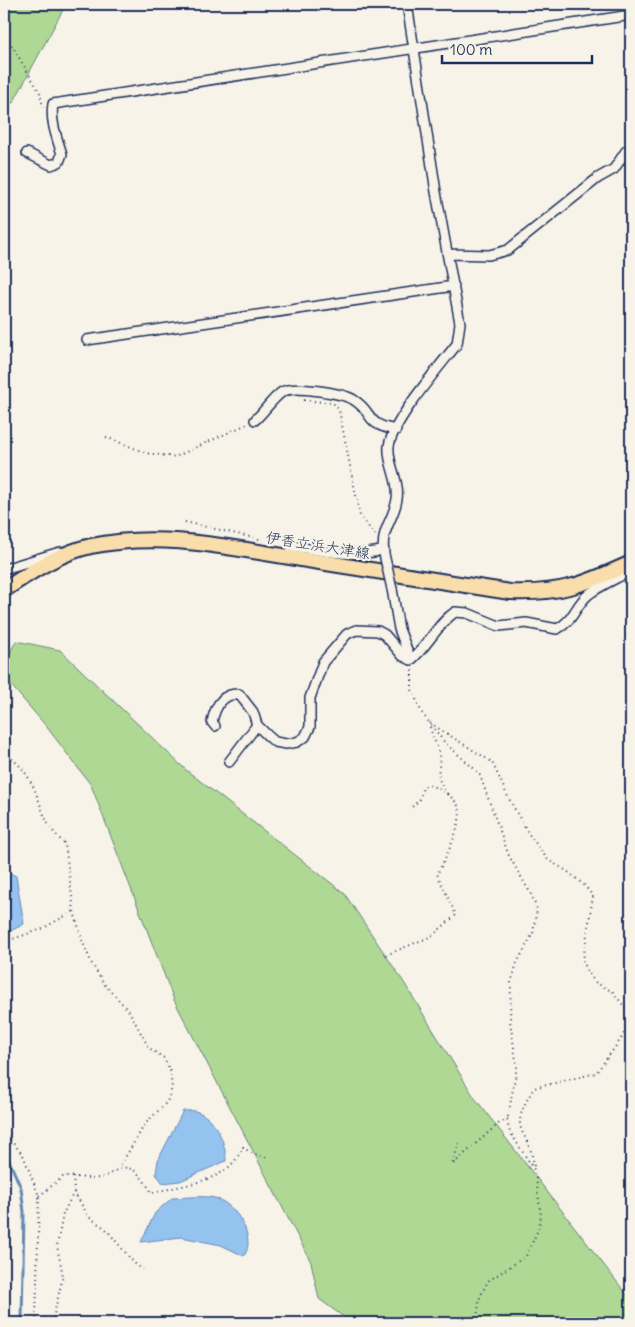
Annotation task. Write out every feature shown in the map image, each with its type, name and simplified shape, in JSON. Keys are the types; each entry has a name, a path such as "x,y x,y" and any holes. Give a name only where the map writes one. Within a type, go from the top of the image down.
{"main road":[{"name":"伊香立浜大津線","path":"4,590 62,556 89,547 120,541 157,539 290,557 510,592 540,593 588,583 628,564"}],"street":[{"path":"407,4 436,192 460,323 460,335 457,344 418,394 389,445 389,456 398,486 397,501 384,534 384,550 399,629 411,660"},
{"path":"27,152 51,164 59,162 62,154 52,113 53,104 631,15"},
{"path":"448,254 489,255 508,250 598,178 614,168 626,151 631,148"},
{"path":"87,340 454,286"},
{"path":"255,420 283,391 293,388 342,395 354,400 363,408 372,422 382,428 396,430"},
{"path":"290,557 292,546 342,554 367,554 384,550"},
{"path":"4,568 60,551 62,556"},
{"path":"411,660 421,652 448,617 455,612 467,614 499,626 526,623 558,629 571,620 579,604 589,594 624,574 628,564"},
{"path":"215,726 212,722 214,712 223,698 231,694 240,694 246,699 257,725 275,742 291,743 305,737 310,727 310,698 323,662 340,640 356,630 378,630 385,635 403,656 411,660"},
{"path":"229,762 257,725"}],"path":[{"path":"4,32 40,93 44,111"},
{"path":"299,398 333,404 338,410 360,516 384,550"},
{"path":"106,437 146,453 175,457 255,420"},
{"path":"185,522 266,540"},
{"path":"411,660 412,690 416,703 430,725 446,743 479,773 509,856 531,894 537,909 537,919 533,933 517,963 511,983 510,1021 517,1067 508,1119 510,1132 535,1171"},
{"path":"428,722 492,762 528,833 548,860 567,870 593,896 583,960 587,971 596,982 613,992 631,1015"},
{"path":"430,725 432,737 438,750 438,781 448,796"},
{"path":"4,752 21,766 29,778 44,818 53,833 65,844 74,911 82,940 92,964 105,985 129,1011 149,1048 164,1058 170,1071 172,1088 167,1102 145,1124 119,1168 110,1174 98,1178 64,1176 39,1196"},
{"path":"386,955 432,936 456,916 437,874 459,821 460,810 457,803 429,785 423,787 420,799 412,807"},
{"path":"4,942 42,929 74,911"},
{"path":"476,1323 480,1297 488,1281 526,1256 534,1242 541,1216 531,1153 519,1128 522,1110 534,1088 596,1073 613,1052 631,1020"},
{"path":"459,1144 452,1165 498,1124 508,1119"},
{"path":"4,1132 23,1155 39,1196 36,1323"},
{"path":"119,1168 136,1170 152,1193 188,1186 220,1172 232,1165 243,1147 251,1153 269,1158"},
{"path":"73,1176 74,1192 89,1217 106,1229 134,1263 143,1270"},
{"path":"52,1323 62,1276 57,1246 63,1214 74,1192"}],"green space":[{"path":"4,4 66,4 13,103 4,104"},
{"path":"16,641 60,650 186,770 344,893 403,981 474,1097 631,1300 631,1323 352,1323 319,1299 311,1262 174,1000 91,785 46,726 4,677 4,664"}],"water":[{"path":"4,870 16,876 24,924 5,934"},
{"path":"183,1111 196,1111 210,1120 222,1139 226,1161 180,1181 163,1183 156,1174 158,1160"},
{"path":"210,1197 223,1201 237,1214 246,1231 248,1240 244,1256 221,1245 181,1237 141,1242 155,1213 172,1198"}],"waterway":[{"path":"4,1149 21,1188 24,1212 22,1323"}]}
